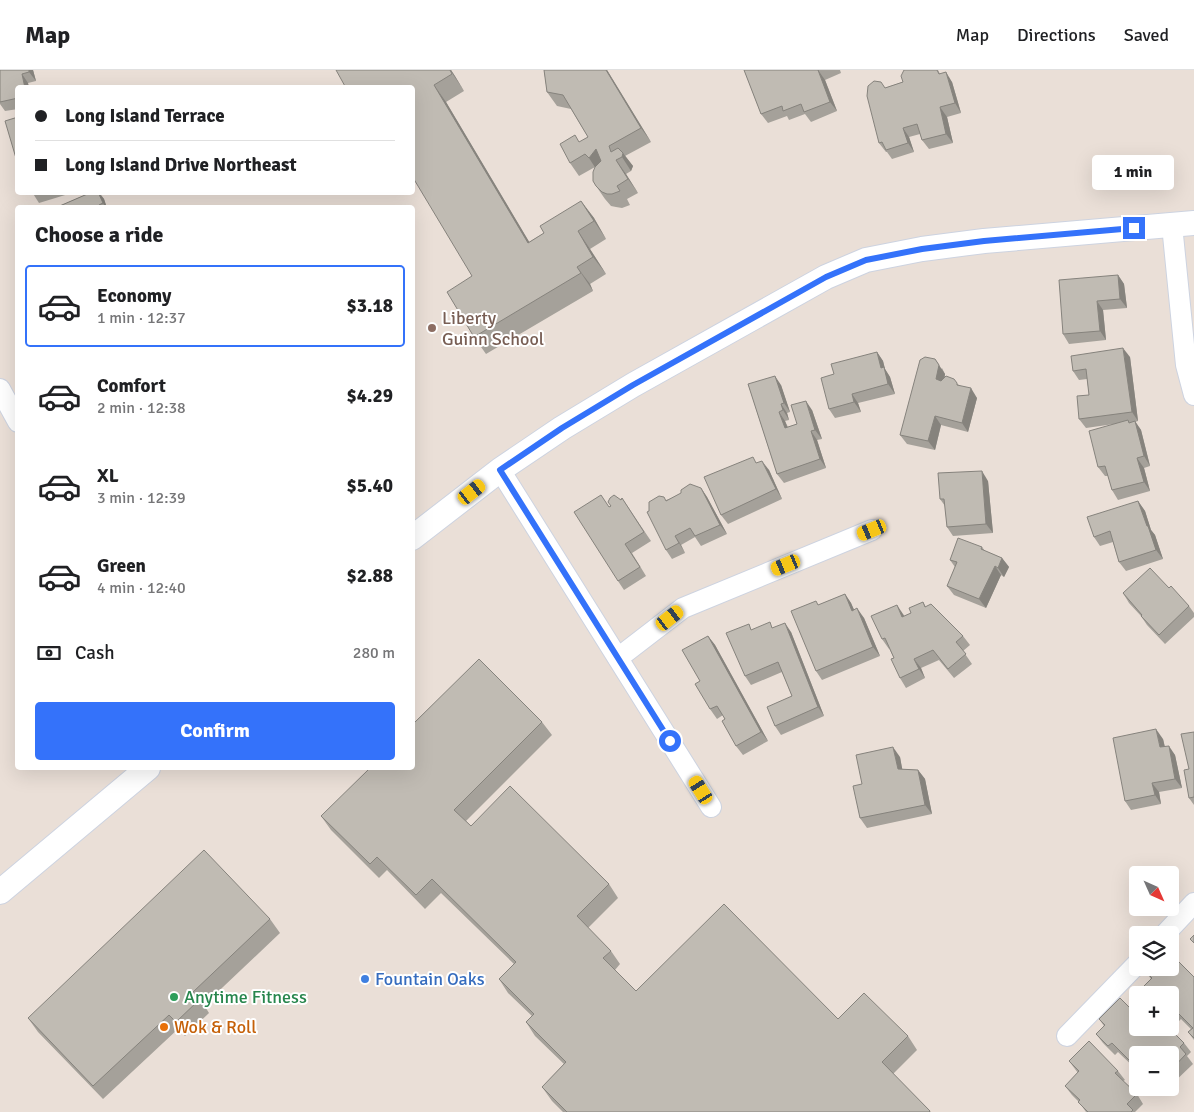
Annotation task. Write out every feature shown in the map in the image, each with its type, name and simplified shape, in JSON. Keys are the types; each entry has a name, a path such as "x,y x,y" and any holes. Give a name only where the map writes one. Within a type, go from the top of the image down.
{"street":[{"path":"415,536 500,470 562,428 633,385 826,277 866,260 922,249 984,241 1183,224 1186,365 1194,395"},
{"path":"0,389 15,416"},
{"path":"500,470 711,807"},
{"path":"618,658 683,608 872,530"},
{"path":"0,892 146,770"},
{"path":"1172,926 1194,903"},
{"path":"1067,1036 1129,972"}],"building":[{"path":"0,70 29,70 29,72 22,74 24,85 15,85 15,99 0,102"},
{"path":"336,70 450,70 452,74 434,85 528,243 544,233 540,226 581,201 594,221 578,231 593,257 577,267 581,273 474,337 447,292 472,276 415,181 415,85 344,85"},
{"path":"544,70 606,70 641,128 609,146 611,152 618,148 623,153 622,157 616,160 628,179 617,186 620,191 607,194 602,192 593,181 595,167 601,161 596,149 589,158 585,154 570,163 560,144 575,135 579,142 588,137 563,95 547,92"},
{"path":"744,70 818,70 830,102 804,112 801,104 783,111 782,106 761,114"},
{"path":"904,70 937,70 939,74 946,72 955,103 940,107 946,134 922,140 917,124 903,128 908,143 886,150 882,142 879,143 867,96 868,86 874,81 881,82 885,88 903,82 901,76"},
{"path":"15,118 15,155 5,121"},
{"path":"85,195 99,195 103,203 99,205 62,205"},
{"path":"1118,275 1120,299 1097,301 1100,331 1063,334 1059,280"},
{"path":"1123,348 1132,412 1079,419 1077,396 1089,395 1086,369 1073,371 1071,356"},
{"path":"877,352 881,368 884,367 888,384 852,394 854,402 829,409 821,378 834,374 831,364"},
{"path":"925,357 935,359 939,365 936,379 941,381 946,376 954,379 957,385 971,388 962,423 935,416 928,441 900,435 920,360"},
{"path":"775,376 784,403 781,404 783,410 779,412 785,428 797,424 791,405 806,401 815,430 811,431 820,459 777,474 748,384"},
{"path":"1128,420 1129,423 1135,421 1144,456 1137,458 1144,482 1112,490 1105,466 1098,467 1089,431"},
{"path":"753,457 756,463 762,461 776,489 721,515 704,477"},
{"path":"982,471 986,524 947,527 944,499 940,499 938,473"},
{"path":"690,484 701,488 720,525 695,536 690,528 675,536 679,543 666,550 647,512 649,511 649,502 659,496 664,497 666,501 681,493 681,490"},
{"path":"601,495 609,507 611,506 608,502 614,495 621,500 622,498 644,532 625,544 640,567 618,581 574,512"},
{"path":"1138,501 1156,550 1119,562 1110,531 1094,537 1087,517"},
{"path":"958,538 982,547 981,549 1002,558 998,568 995,566 979,599 947,586 957,562 950,560"},
{"path":"1150,568 1169,588 1171,586 1189,606 1159,635 1123,593"},
{"path":"845,594 852,611 857,608 873,647 816,671 791,611 816,601 818,605"},
{"path":"923,602 925,607 931,604 963,636 956,642 966,654 948,669 933,650 914,659 919,669 900,678 891,659 894,658 885,638 882,639 871,616 897,605 902,617 911,613 909,608"},
{"path":"770,622 772,628 785,623 818,707 775,726 767,707 792,696 778,662 745,676 726,633 749,624 751,630"},
{"path":"708,636 761,732 736,746 722,721 725,719 717,706 710,709 695,684 700,681 682,650"},
{"path":"479,659 542,722 454,810 471,826 510,786 609,884 577,916 611,951 603,958 636,991 724,904 838,1019 864,993 908,1036 882,1062 930,1111 567,1112 542,1087 566,1062 526,1022 534,1014 499,979 516,962 432,879 416,895 377,857 370,864 321,816 368,770 415,770 415,722"},
{"path":"1156,729 1160,747 1169,746 1175,779 1152,783 1155,795 1125,801 1113,738"},
{"path":"1194,732 1194,797 1189,798 1184,770 1189,769 1181,734"},
{"path":"893,747 898,769 918,770 925,805 860,818 853,786 862,784 856,755"},
{"path":"204,850 270,919 193,992 200,999 176,1022 169,1015 93,1086 28,1018"},
{"path":"1194,935 1194,943 1190,939"},
{"path":"1179,962 1194,977 1194,1038 1188,1032 1193,1028 1179,1014 1179,986 1144,986 1152,978 1150,976 1179,976"},
{"path":"1120,998 1129,1007 1129,1036 1177,1036 1184,1043 1180,1047 1186,1054 1179,1061 1179,1046 1129,1046 1129,1060 1112,1043 1108,1046 1096,1034 1105,1025 1099,1019"},
{"path":"1089,1041 1118,1071 1115,1073 1129,1086 1129,1096 1135,1096 1127,1104 1133,1110 1131,1112 1088,1112 1078,1102 1080,1100 1065,1086 1079,1071 1069,1061"}],"place":[{"name":"Liberty Guinn School","path":"432,328"},
{"name":"Fountain Oaks","path":"365,979"},
{"name":"Anytime Fitness","path":"174,997"},
{"name":"Wok & Roll","path":"164,1027"}],"route":[{"path":"670,741 500,470 562,428 633,385 826,277 866,260 922,249 984,241 1134,228"}]}
